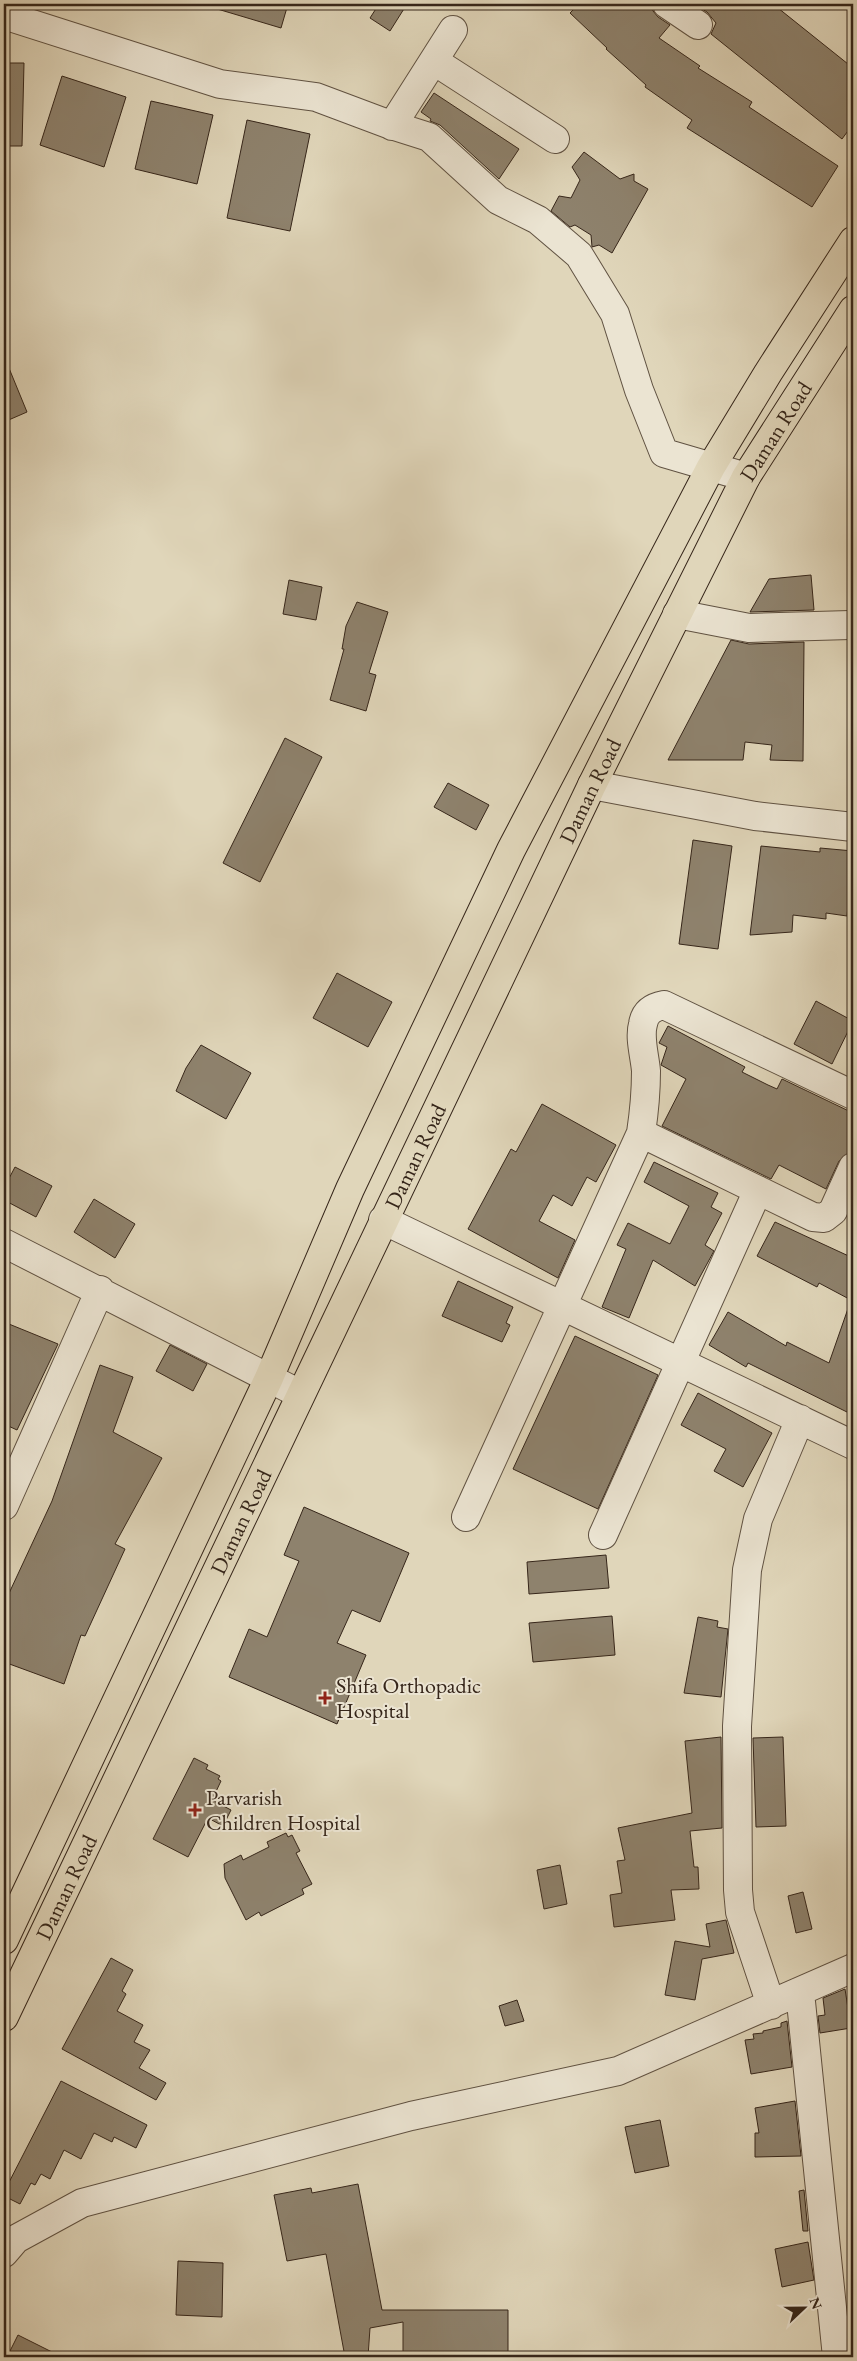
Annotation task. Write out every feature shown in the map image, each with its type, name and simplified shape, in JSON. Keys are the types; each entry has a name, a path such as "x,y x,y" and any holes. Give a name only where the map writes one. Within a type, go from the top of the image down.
{"main road":[{"path":"4,1940 269,1378 350,1189 511,850 711,467 768,373 853,241"},
{"name":"Daman Road","path":"4,2017 383,1220 592,785 677,614 746,477 853,310"}],"street":[{"path":"667,4 698,26"},
{"path":"4,16 220,84 316,97 392,126 429,137 498,200 538,220 579,255 615,314 638,390 664,454 746,477"},
{"path":"392,126 453,30"},
{"path":"434,61 556,139"},
{"path":"677,614 749,628 850,625"},
{"path":"592,785 754,816 853,827"},
{"path":"466,1517 641,1133 645,1104 646,1072 642,1026 646,1015 654,1007 664,1005 853,1095"},
{"path":"641,1133 812,1217 824,1218 833,1211 853,1167"},
{"path":"603,1535 758,1190"},
{"path":"383,1220 853,1445"},
{"path":"4,1243 100,1290 300,1394"},
{"path":"4,1506 100,1290"},
{"path":"771,2005 740,1912 738,1890 737,1726 747,1570 751,1543 758,1519 800,1419"},
{"path":"4,2253 16,2239 82,2202 411,2116 618,2071 853,1968"},
{"path":"800,1992 837,2357"}],"building":[{"path":"214,4 288,4 281,28 214,8"},
{"path":"379,4 407,4 390,31 370,18"},
{"path":"579,4 652,4 653,11 658,17 670,25 659,38 700,66 698,68 752,102 749,107 838,166 812,207 687,128 692,120 645,87 646,85 570,13"},
{"path":"694,4 773,4 853,68 853,124 842,139 711,34 716,23 707,12"},
{"path":"4,63 24,63 22,146 4,146"},
{"path":"62,76 126,97 104,167 40,145"},
{"path":"434,93 519,149 499,179 440,125 430,121 431,119 421,112"},
{"path":"151,101 213,115 197,184 135,169"},
{"path":"247,120 310,134 290,231 227,218"},
{"path":"584,152 620,179 634,174 634,181 648,189 612,253 599,245 592,247 591,235 575,225 570,227 551,211 559,196 571,198 580,180 572,167"},
{"path":"4,356 27,412 4,422"},
{"path":"811,575 814,610 750,612 769,579"},
{"path":"289,580 322,587 316,620 283,614"},
{"path":"357,602 388,612 369,673 376,675 366,711 330,700 344,649 342,649 346,626"},
{"path":"731,640 749,644 804,642 803,761 770,760 772,745 745,742 743,760 668,760"},
{"path":"285,738 322,757 260,882 223,863"},
{"path":"448,783 489,805 476,830 434,807"},
{"path":"693,840 732,846 718,949 679,944"},
{"path":"761,846 820,852 820,848 853,851 853,907 848,906 847,916 826,913 826,919 793,915 792,932 750,935"},
{"path":"337,973 392,1002 368,1047 313,1018"},
{"path":"816,1001 853,1021 832,1064 794,1044"},
{"path":"668,1026 745,1067 742,1072 768,1085 777,1089 782,1079 853,1113 853,1145 850,1152 839,1161 826,1189 779,1165 771,1179 662,1126 686,1079 661,1065 667,1047 659,1043"},
{"path":"201,1045 251,1073 226,1119 176,1091 186,1068"},
{"path":"542,1104 616,1145 596,1182 587,1177 572,1206 553,1195 539,1221 575,1240 558,1278 468,1229 511,1149 516,1152"},
{"path":"654,1162 718,1193 711,1207 722,1213 705,1245 714,1251 695,1286 653,1260 629,1318 602,1307 626,1249 617,1245 628,1223 670,1244 689,1206 644,1182"},
{"path":"15,1167 52,1186 36,1217 4,1200 4,1188"},
{"path":"94,1199 135,1224 115,1258 74,1232"},
{"path":"775,1222 853,1258 853,1415 748,1363 746,1367 709,1345 728,1312 786,1346 787,1342 829,1363 851,1300 819,1283 817,1287 757,1256"},
{"path":"458,1281 513,1307 506,1323 510,1325 502,1342 442,1316"},
{"path":"4,1322 58,1344 17,1430 4,1424"},
{"path":"575,1336 658,1375 598,1509 513,1469"},
{"path":"170,1345 207,1364 193,1391 156,1371"},
{"path":"100,1365 133,1377 113,1432 162,1458 115,1544 125,1549 85,1636 81,1635 64,1684 4,1662 4,1604 52,1501"},
{"path":"698,1393 772,1433 743,1487 714,1471 726,1449 681,1425"},
{"path":"304,1507 409,1553 380,1622 352,1610 337,1643 366,1655 337,1724 229,1677 249,1629 267,1637 299,1561 284,1555"},
{"path":"606,1555 609,1588 529,1594 527,1562"},
{"path":"612,1616 615,1655 533,1662 529,1623"},
{"path":"698,1617 718,1621 717,1627 728,1629 721,1697 684,1693"},
{"path":"721,1737 722,1828 690,1831 694,1867 698,1867 699,1889 671,1890 675,1920 614,1927 610,1895 622,1893 617,1861 625,1860 618,1828 692,1813 685,1741"},
{"path":"783,1737 786,1826 756,1827 753,1738"},
{"path":"194,1758 208,1765 206,1769 220,1776 218,1779 221,1781 212,1800 231,1810 223,1826 208,1818 188,1857 153,1839"},
{"path":"286,1833 288,1837 292,1835 300,1851 296,1853 312,1884 302,1889 304,1894 261,1916 259,1912 246,1920 225,1878 224,1864 241,1855 243,1860 269,1847 267,1842"},
{"path":"560,1865 567,1904 544,1909 537,1870"},
{"path":"803,1892 812,1929 796,1933 788,1896"},
{"path":"726,1920 734,1953 702,1959 695,2000 665,1995 675,1941 710,1947 706,1924"},
{"path":"111,1958 133,1970 122,1991 126,1994 117,2011 143,2025 134,2042 150,2050 139,2068 166,2083 156,2100 62,2049"},
{"path":"845,1989 851,2028 820,2033 818,2016 825,2015 823,1998"},
{"path":"517,2000 524,2021 505,2026 499,2006"},
{"path":"787,2021 792,2067 751,2074 745,2040 754,2039 753,2034 781,2027 781,2023"},
{"path":"61,2081 147,2125 136,2148 114,2137 112,2142 94,2133 81,2159 64,2150 50,2179 41,2174 35,2185 31,2183 20,2204 4,2196 4,2192"},
{"path":"795,2101 801,2156 755,2157 755,2133 759,2133 755,2108"},
{"path":"660,2120 669,2166 635,2173 625,2127"},
{"path":"358,2184 382,2310 508,2310 508,2357 403,2357 403,2322 370,2328 368,2357 345,2357 326,2254 287,2261 274,2195 311,2188 312,2193"},
{"path":"804,2190 808,2231 803,2231 799,2191"},
{"path":"808,2242 814,2280 782,2287 775,2249"},
{"path":"178,2261 223,2263 222,2317 176,2315"},
{"path":"18,2335 62,2357 7,2357"}],"place":[{"name":"Shifa Orthopadic Hospital","path":"325,1698"},
{"name":"Parvarish Children Hospital","path":"195,1810"}]}
